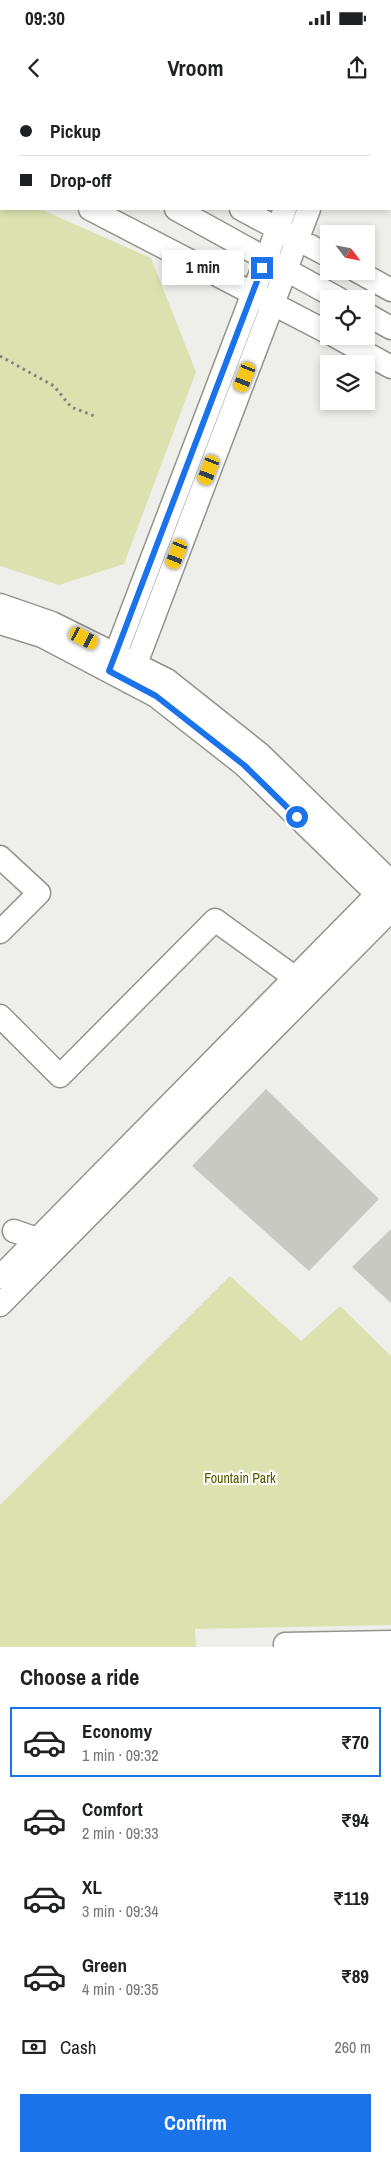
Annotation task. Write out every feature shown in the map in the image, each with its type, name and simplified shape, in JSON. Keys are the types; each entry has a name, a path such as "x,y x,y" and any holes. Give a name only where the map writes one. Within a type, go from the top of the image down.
{"street":[{"path":"92,210 273,302 320,328"},
{"path":"178,210 324,290"},
{"path":"246,210 281,218 297,239 320,251"},
{"path":"132,673 309,210"},
{"path":"112,663 281,218"},
{"path":"373,280 391,290"},
{"path":"375,319 391,328"},
{"path":"351,345 391,367"},
{"path":"167,518 188,526"},
{"path":"0,605 52,623 112,663"},
{"path":"0,623 42,636 112,663 132,673 167,680 260,754 388,895 0,1305"},
{"path":"0,857 39,893 0,932"},
{"path":"0,1016 60,1076 215,920 301,985"},
{"path":"3,1268 37,1239 301,985"},
{"path":"14,1231 37,1239"},
{"path":"285,1644 326,1645 391,1642"}],"path":[{"path":"0,356 54,386 71,407 98,417"}],"green space":[{"path":"0,210 42,210 151,258 196,372 124,564 59,585 0,566"},
{"name":"Fountain Park","path":"230,1276 301,1341 340,1306 391,1356 391,1625 195,1629 196,1647 0,1647 0,1505"}],"building":[{"path":"266,1089 379,1199 309,1271 192,1166"},
{"path":"391,1229 391,1303 352,1267"}],"route":[{"path":"262,268 109,671 156,696 244,765 297,817"}]}
